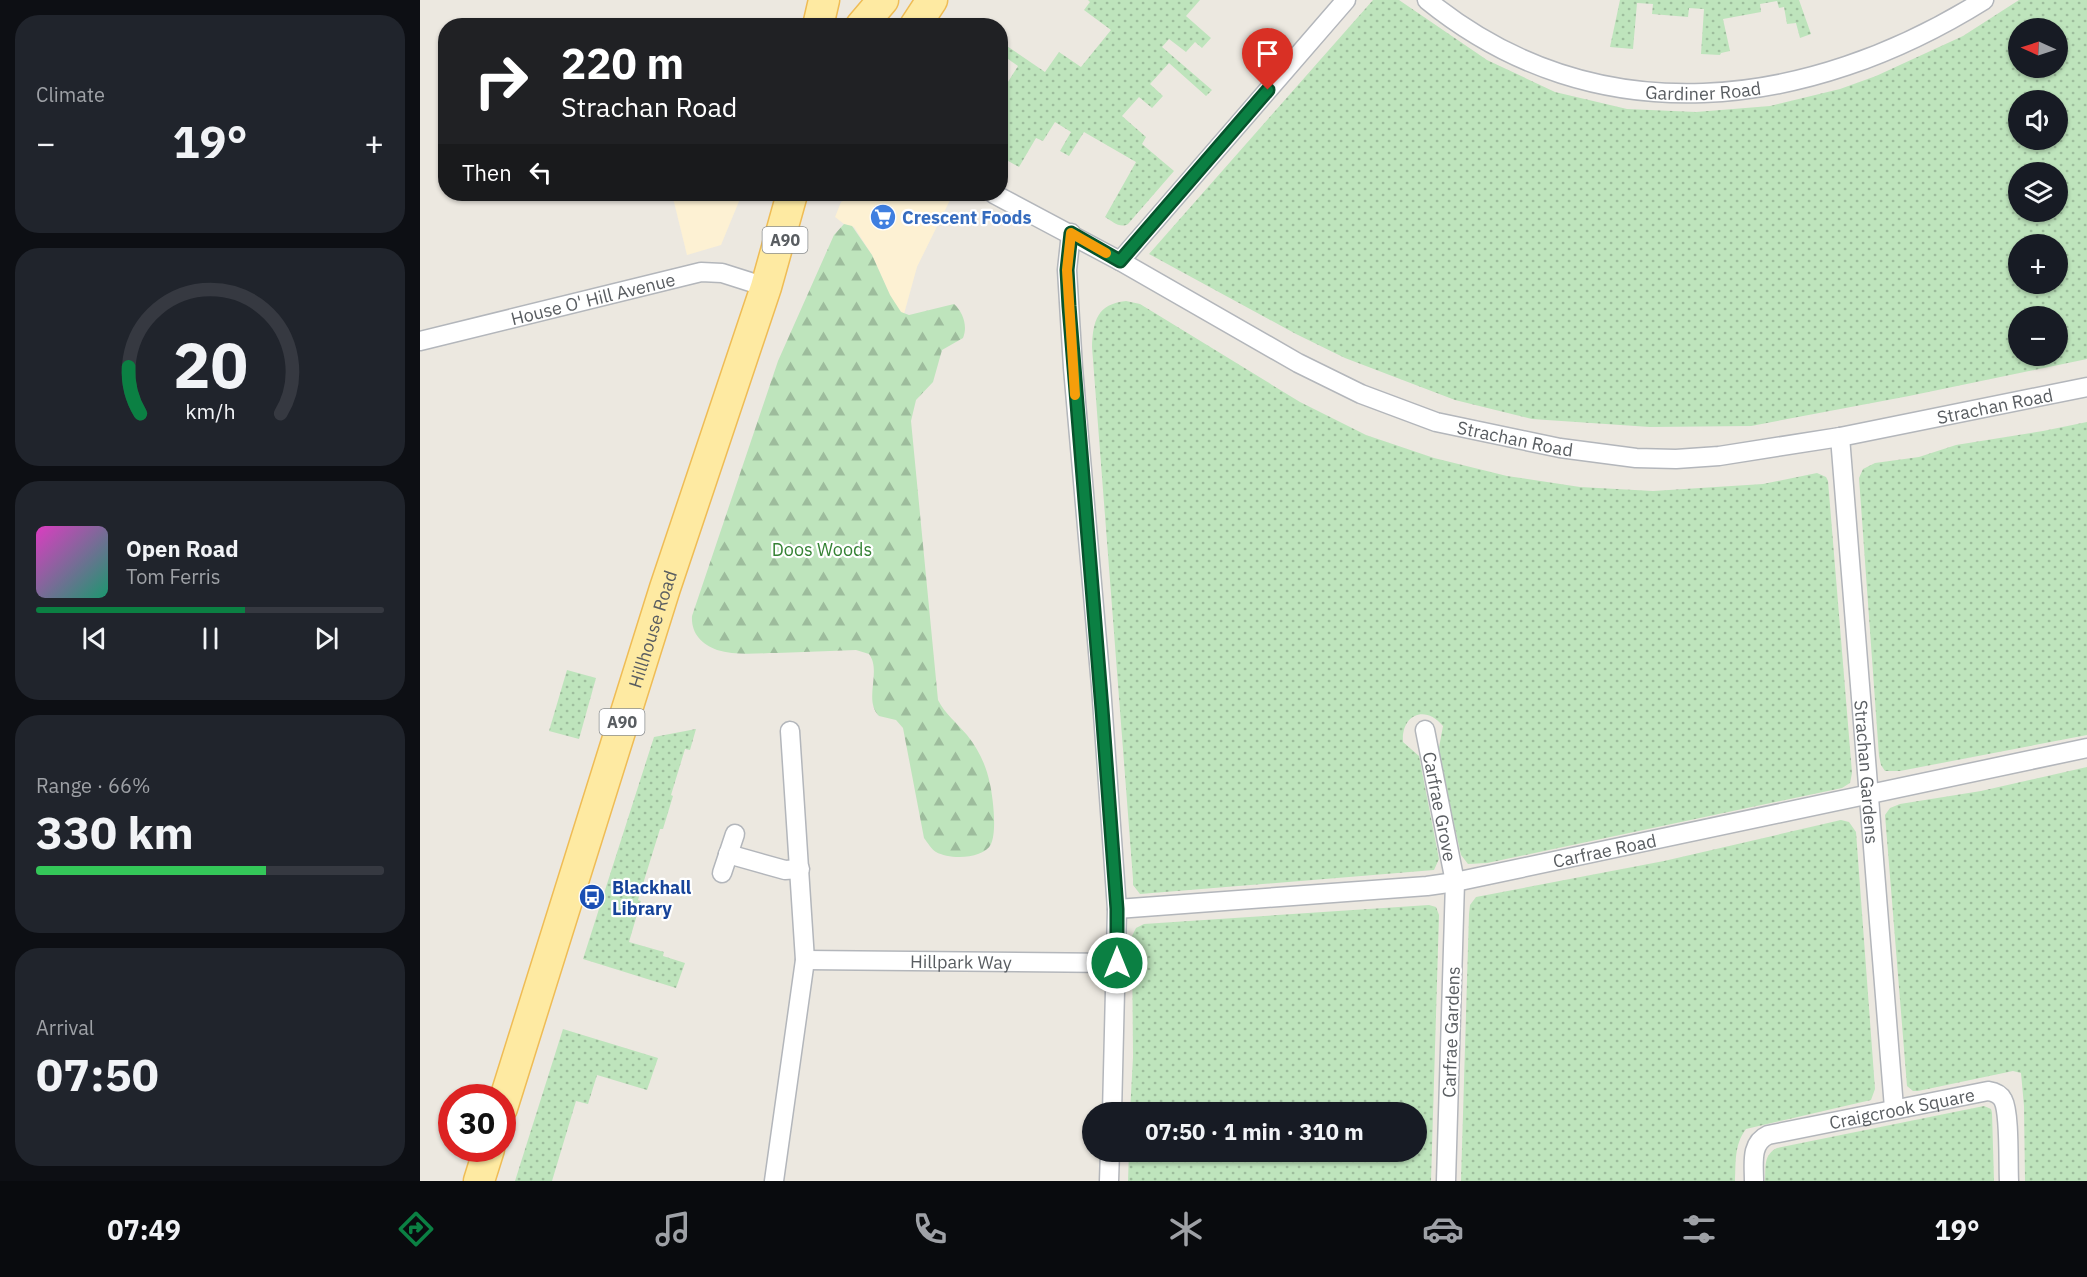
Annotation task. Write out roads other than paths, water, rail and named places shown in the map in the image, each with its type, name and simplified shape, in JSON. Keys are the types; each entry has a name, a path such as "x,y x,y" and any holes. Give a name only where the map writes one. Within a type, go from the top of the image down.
{"main road":[{"path":"820,18 824,0"},
{"path":"861,18 862,0"},
{"path":"868,18 883,0"},
{"path":"920,18 932,0"},
{"name":"Hillhouse Road","path":"510,1084 665,588 766,287 791,201"},
{"path":"479,1181 485,1162"}],"street":[{"path":"1120,261 1346,0"},
{"name":"Gardiner Road","path":"1427,0 1479,36 1512,54 1556,72 1628,90 1687,94 1731,93 1764,88 1837,69 1910,40 1984,0"},
{"name":"Strachan Road","path":"1008,201 1071,233 1298,363 1361,394 1436,422 1560,448 1636,458 1677,459 1719,456 1840,437 2087,387"},
{"path":"1071,233 1067,270 1073,368 1101,686 1117,909 1112,1102"},
{"name":"House O' Hill Avenue","path":"420,341 701,272 722,273 766,287"},
{"name":"Strachan Gardens","path":"1840,437 1894,1108"},
{"name":"Carfrae Grove","path":"1425,730 1455,882"},
{"path":"774,1181 805,960 790,731"},
{"name":"Carfrae Road","path":"1117,909 1455,882 2087,748"},
{"path":"722,873 735,834"},
{"path":"728,854 785,870 800,869"},
{"name":"Carfrae Gardens","path":"1446,1181 1455,882"},
{"name":"Hillpark Way","path":"805,960 1117,963"},
{"name":"Craigcrook Square","path":"1754,1181 1755,1149 1763,1137 1894,1108 1988,1091 1997,1093 2006,1108 2009,1181"},
{"path":"1109,1181 1110,1162"}],"place":[{"name":"Crescent Foods","path":"883,217"},
{"name":"Blackhall Library","path":"592,897"}],"park label":[{"name":"Doos Woods","path":"822,549"}]}
